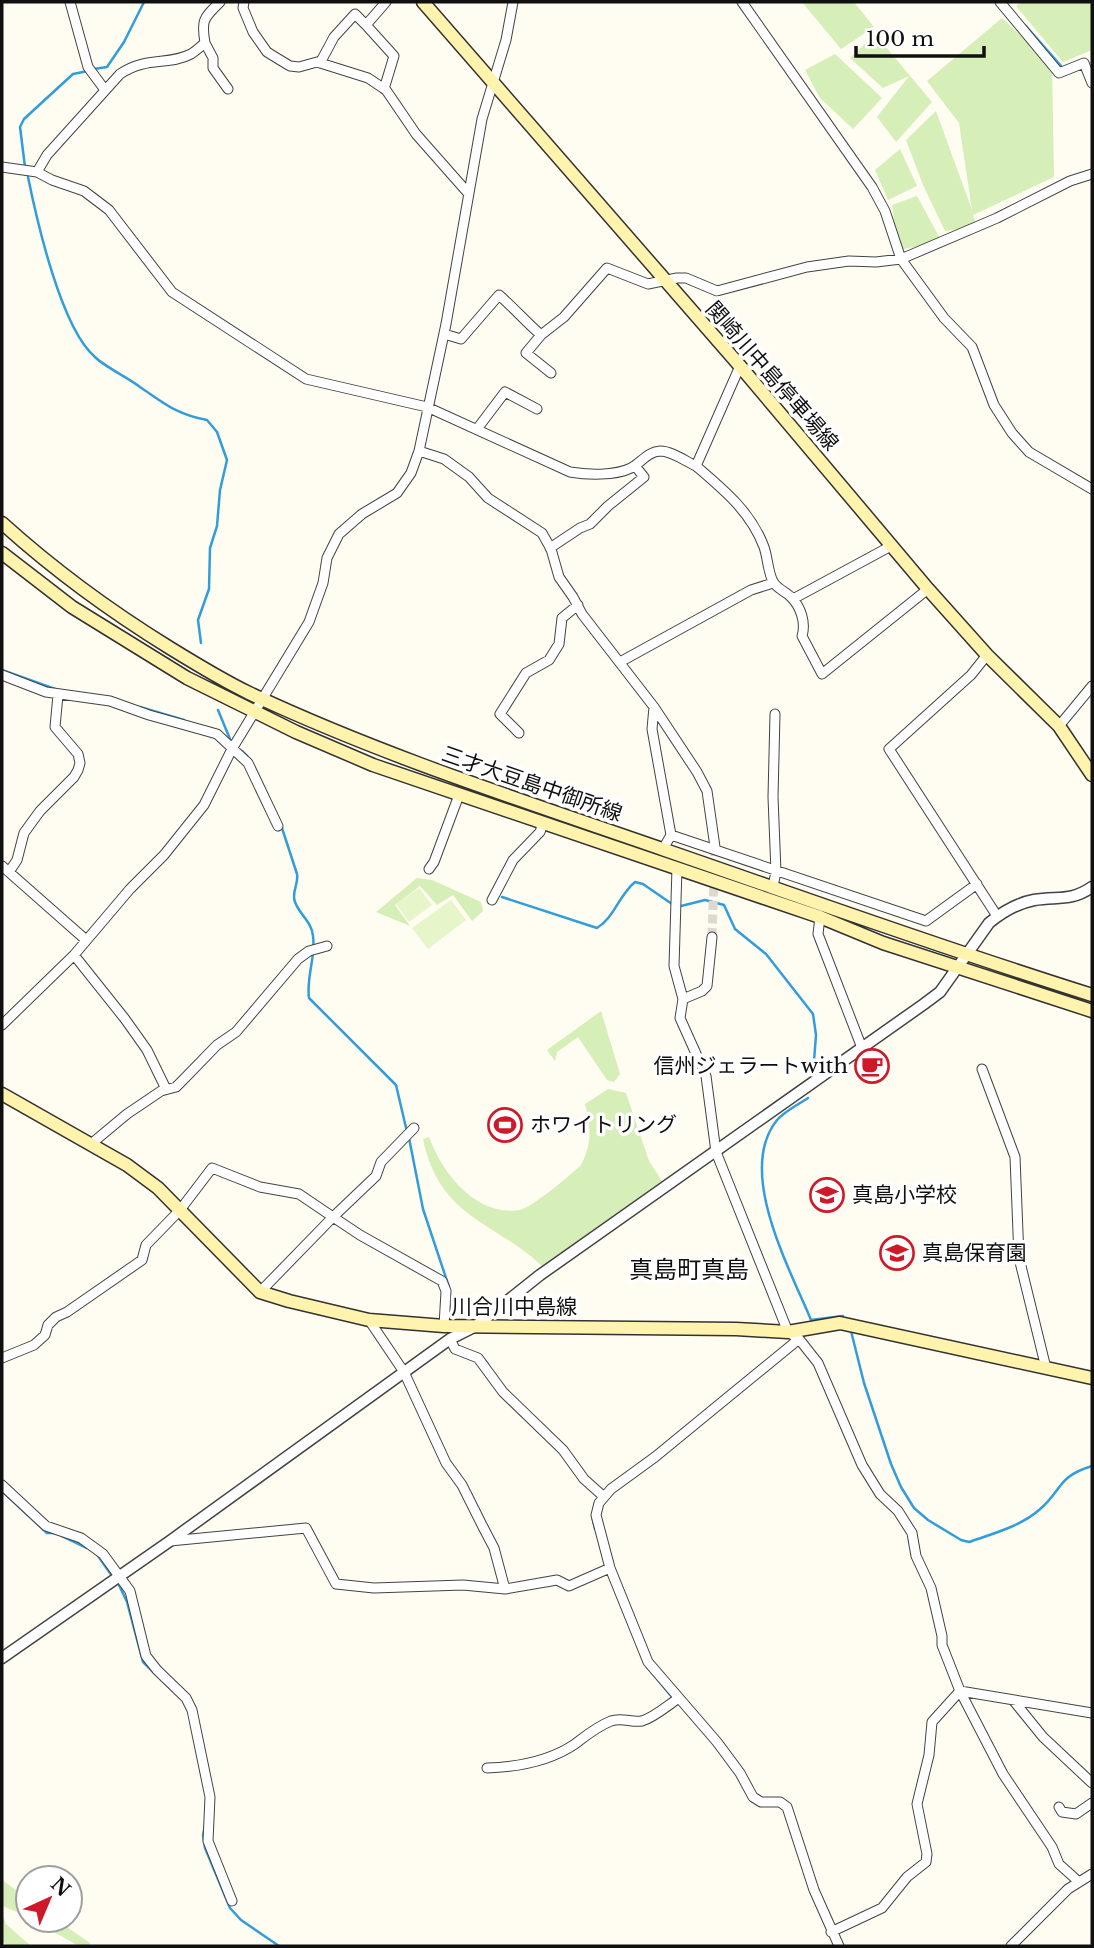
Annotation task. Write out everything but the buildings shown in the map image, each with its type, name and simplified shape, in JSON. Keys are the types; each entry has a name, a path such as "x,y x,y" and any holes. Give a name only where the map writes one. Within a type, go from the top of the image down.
{"main road":[{"name":"関崎川中島停車場線","path":"427,4 740,366 928,589 987,655 1059,726 1092,775"},
{"name":"三才大豆島中御所線","path":"2,523 68,579 124,620 195,663 328,730 437,772 773,886 967,956 1092,995"},
{"name":"三才大豆島中御所線","path":"2,553 72,607 187,678 296,732 373,765 820,917 883,943 1092,1011"},
{"path":"2,1094 148,1180 260,1292"},
{"name":"川合川中島線","path":"260,1292 369,1320 444,1326 736,1329 793,1335 840,1323 1092,1378"}],"street":[{"path":"70,2 90,69 105,90"},
{"path":"220,2 206,15 202,23 205,43 214,68 228,89"},
{"path":"244,2 243,8 253,32 267,52 290,66 320,63 368,78 384,89 416,134 468,193"},
{"path":"366,25 386,2"},
{"path":"2,1025 74,955 130,889 164,855 204,805 232,748 309,622 323,583 327,558 339,534 362,514 397,493 411,473 419,451 444,334 468,193 492,82 506,40 513,2"},
{"path":"742,2 872,187 885,211 901,259 944,318 972,347 994,405 1012,433 1029,452 1092,489"},
{"path":"1000,2 1059,74 1084,63 1092,83"},
{"path":"320,63 334,37 355,14 394,56 384,89"},
{"path":"37,172 47,155 120,74 132,66 192,54 205,43"},
{"path":"2,167 37,172 84,191 109,210 172,292 306,379 428,407 570,472 590,475 624,471 635,466 650,453 660,451 696,466 748,516 765,548 773,583 793,599 801,612 804,629 802,636 822,674 928,589"},
{"path":"551,373 526,353 541,334 564,317 607,268 648,284 686,278 717,291 807,267 849,261 901,259 997,218 1070,181 1092,174"},
{"path":"444,334 461,339 499,295 541,334"},
{"path":"696,466 740,366"},
{"path":"477,429 505,392 537,409"},
{"path":"419,451 443,459 469,477 488,498 542,533 559,576 582,614 654,707 708,791 715,847"},
{"path":"550,548 590,524 644,477 635,466"},
{"path":"793,599 891,546"},
{"path":"620,662 751,590 773,583"},
{"path":"519,733 500,714 526,673 549,660 559,643 562,618 578,605"},
{"path":"987,655 971,675 889,749 997,916"},
{"path":"2,674 58,695 110,701 218,734 248,763 278,826"},
{"path":"1059,726 1092,686"},
{"path":"58,695 54,713 55,727 78,754 80,763 74,777 40,811 23,833 17,860 6,869 86,940"},
{"path":"654,707 652,729 671,835 663,849"},
{"path":"773,886 776,872 773,797 775,714"},
{"path":"429,869 459,795"},
{"path":"492,900 513,860 540,832 543,823"},
{"path":"671,835 926,921 977,884"},
{"path":"677,868 674,966 683,999 680,1018 706,1076 716,1152 793,1335 818,1363 862,1465 880,1494 898,1511 912,1533 916,1556 931,1588 942,1645 960,1691 1017,1798 1052,1847 1059,1864 1079,1882"},
{"path":"2,1658 170,1541 450,1339 476,1326 540,1275 940,992 989,923 997,916 1034,900 1069,899 1082,895 1092,887"},
{"path":"820,917 818,934 862,1048"},
{"path":"683,999 707,986 712,937"},
{"path":"91,1144 127,1114 166,1090 176,1087 217,1045 236,1032 298,960 327,946"},
{"path":"74,955 147,1050 166,1090"},
{"path":"982,1069 1015,1157 1019,1258 1046,1368"},
{"path":"260,1292 376,1176 381,1162 411,1131"},
{"path":"2,1358 34,1345 45,1335 48,1325 56,1317 142,1261 145,1245 180,1210 212,1168 260,1187 299,1195 370,1242 442,1281 446,1291 444,1326"},
{"path":"369,1320 404,1373 446,1463 463,1485 494,1548 505,1589"},
{"path":"793,1335 655,1457 603,1496 596,1515 610,1568 648,1662 718,1742 753,1797 761,1802 780,1802 788,1807 814,1890 839,1946"},
{"path":"450,1339 455,1349 478,1358 503,1392 563,1450 584,1479 603,1496"},
{"path":"2,1485 46,1526 81,1538 103,1554 130,1591 146,1656 186,1698 192,1710 210,1797 208,1841 232,1901"},
{"path":"170,1541 306,1528 337,1584 374,1588 463,1585 505,1589 557,1580 569,1586 610,1568"},
{"path":"960,1691 1092,1713"},
{"path":"831,1932 883,1908 907,1877 926,1862 918,1804 929,1755 932,1722 960,1691"},
{"path":"487,1768 532,1762 557,1754 609,1722 618,1718 641,1721 679,1698"},
{"path":"1013,1700 1043,1737 1092,1783"},
{"path":"1059,1807 1062,1812 1076,1814 1092,1804"},
{"path":"1011,1946 1068,1889 1092,1874"}],"green space":[{"path":"802,2 854,2 874,27 841,49"},
{"path":"1022,2 1092,2 1092,50 1063,62 1016,6"},
{"path":"1002,18 1052,64 1054,177 973,215 977,227 945,231 923,185 906,140 936,111 972,210 959,123 927,81"},
{"path":"875,34 932,102 896,142 877,117 909,76 883,88 850,58"},
{"path":"835,54 882,98 853,129 820,98 805,70"},
{"path":"900,149 917,186 888,200 875,170"},
{"path":"917,196 942,242 898,250 892,205"},
{"path":"417,878 432,880 481,902 483,911 472,921 453,895 437,905 420,886 395,905 410,926 376,912"},
{"path":"419,888 432,905 409,922 396,904"},
{"path":"451,900 466,920 428,949 412,928"},
{"path":"601,1011 620,1074 614,1082 607,1080 578,1037 557,1052 555,1061 547,1050"},
{"path":"608,1089 626,1093 649,1161 662,1181 542,1266 455,1202 442,1186 431,1165 423,1139 429,1137 452,1178 475,1199 489,1207 504,1210 525,1208 581,1165 589,1135 585,1104"},
{"path":"2,1880 14,1889 14,1911 2,1905"},
{"path":"2,1913 14,1934 31,1946 7,1946 2,1941"},
{"path":"58,1934 77,1934 90,1943 77,1945"}],"waterway":[{"path":"94,69 107,67 124,42 144,2"},
{"path":"1025,25 1062,67"},
{"path":"25,167 20,127 24,119 73,74 88,71"},
{"path":"28,177 52,273 71,323 83,343 104,364 171,408 207,420 217,432 227,460 220,490 217,526 210,548 209,589 198,620 201,643"},
{"path":"2,670 58,690"},
{"path":"140,707 184,720"},
{"path":"218,710 230,739"},
{"path":"242,751 247,756"},
{"path":"281,825 297,874 295,902 313,936 309,998 396,1085 407,1132"},
{"path":"502,897 597,928 608,918 635,882 643,884 672,904"},
{"path":"681,906 705,900 724,905 735,929 766,954 813,1014 816,1035 813,1074"},
{"path":"808,1098 777,1120 766,1141 762,1165 764,1192 780,1247 811,1320 843,1316"},
{"path":"409,1138 423,1209 449,1287"},
{"path":"450,1304 450,1315"},
{"path":"851,1331 864,1383 901,1487 914,1508 961,1540 969,1542 1024,1521 1047,1503 1066,1479 1092,1466"},
{"path":"479,1354 488,1364"},
{"path":"2,1491 47,1533 55,1533"},
{"path":"592,1516 595,1529"},
{"path":"62,1536 87,1548"},
{"path":"96,1553 112,1576"},
{"path":"119,1585 127,1602 143,1662 173,1691"},
{"path":"647,1667 672,1697"},
{"path":"205,1826 205,1848 230,1908 241,1920 279,1946"}],"tunnel":[{"path":"712,937 715,847"}],"place":[{"name":"信州ジェラートwith","path":"872,1066"},
{"name":"ホワイトリング","path":"505,1125"},
{"name":"真島小学校","path":"827,1195"},
{"name":"真島保育園","path":"897,1253"}],"district":[{"name":"真島町真島","path":"689,1269"}]}
